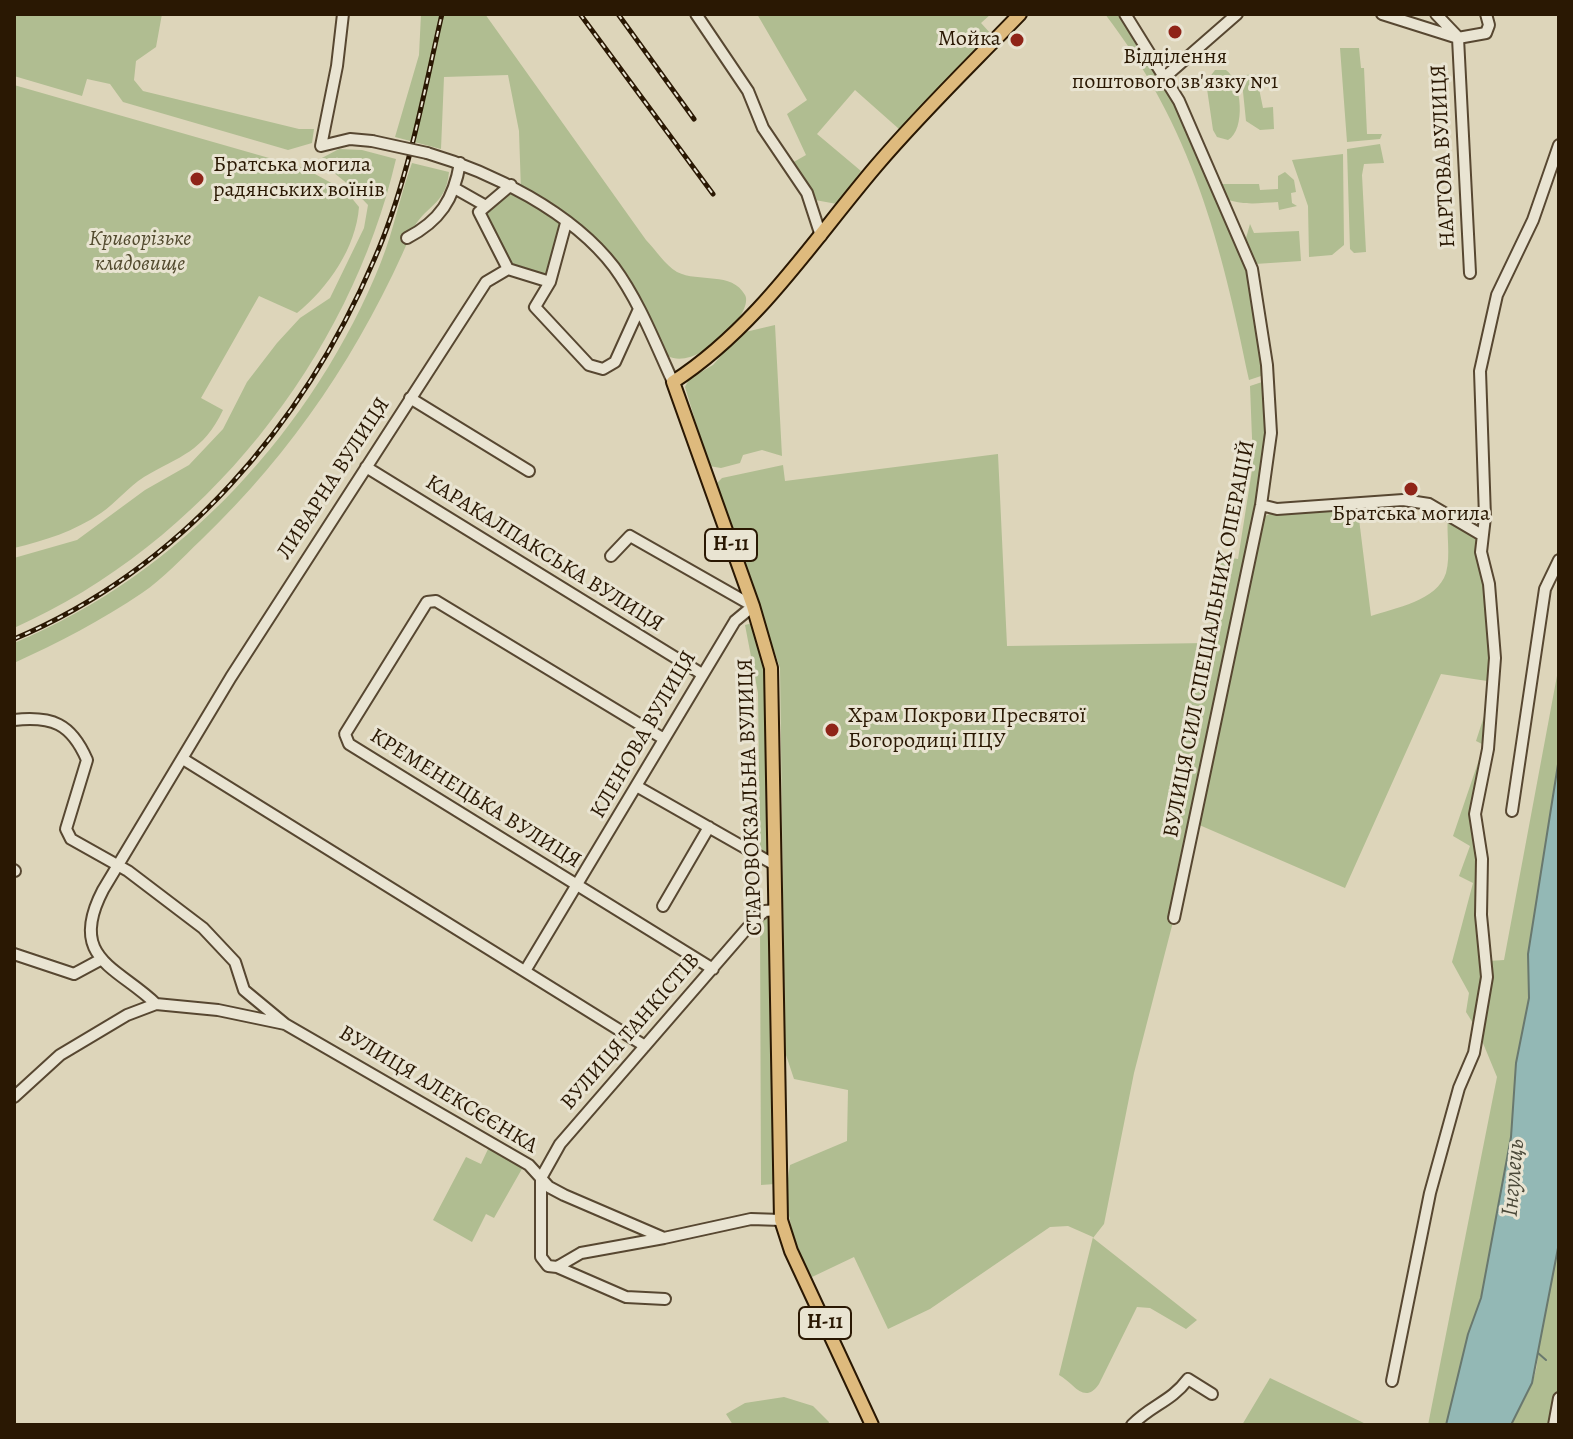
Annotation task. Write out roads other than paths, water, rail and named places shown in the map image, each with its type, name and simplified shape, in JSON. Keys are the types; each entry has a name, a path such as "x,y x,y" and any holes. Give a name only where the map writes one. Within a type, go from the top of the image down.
{"main road":[{"path":"673,382 728,338 821,236 881,160 1020,14"},
{"name":"СТАРОВОКЗАЛЬНА ВУЛИЦЯ","path":"673,382 753,606 771,668 781,1220 797,1265 872,1425"}],"street":[{"path":"343,14 337,66 321,146 350,139 372,141 460,163 511,185 566,223 602,253 639,309 673,382"},
{"path":"696,14 748,91 763,128 807,193 821,236"},
{"name":"ВУЛИЦЯ СИЛ СПЕЦІАЛЬНИХ ОПЕРАЦІЙ","path":"1125,14 1166,76 1252,269 1267,365 1271,433 1261,505 1174,918"},
{"path":"1166,76 1237,14"},
{"path":"1382,14 1458,38"},
{"path":"1436,14 1458,38"},
{"name":"НАРТОВА ВУЛИЦЯ","path":"1470,273 1458,38 1488,31 1486,14"},
{"path":"1392,1381 1430,1193 1459,1088 1474,1053 1487,977 1481,915 1483,871 1475,814 1488,749 1495,658 1491,595 1480,534 1485,517 1479,389 1487,333 1497,295 1533,220 1559,145"},
{"path":"407,238 424,229 445,209 456,189 460,163"},
{"path":"511,185 479,212 480,217 508,269 550,282"},
{"path":"456,189 486,206"},
{"path":"566,223 550,282 535,307 595,369 606,369 615,362 639,309"},
{"name":"ЛИВАРНА ВУЛИЦЯ","path":"100,960 94,944 95,912 119,865 410,398 486,282 508,269"},
{"path":"410,398 529,471"},
{"name":"КАРАКАЛПАКСЬКА ВУЛИЦЯ","path":"366,467 702,674"},
{"path":"1261,505 1277,509 1403,500 1429,504 1480,534"},
{"path":"611,556 630,536 753,606"},
{"path":"1512,811 1545,589 1559,560"},
{"name":"КРЕМЕНЕЦЬКА ВУЛИЦЯ","path":"664,739 436,601 427,602 345,729 349,744 713,969"},
{"name":"КЛЕНОВА ВУЛИЦЯ","path":"525,971 735,621 753,606"},
{"path":"14,720 43,717 61,724 82,749 87,760 66,829 71,839 119,865 203,928 235,962 244,990 285,1024"},
{"path":"183,759 645,1046"},
{"path":"638,787 775,865"},
{"path":"663,906 709,827"},
{"name":"ВУЛИЦЯ ТАНКІСТІВ","path":"557,1267 548,1266 541,1257 541,1178 560,1144 756,918 765,911 776,910"},
{"path":"14,954 74,974 100,960 156,1004 112,1023 60,1055 14,1097"},
{"name":"ВУЛИЦЯ АЛЕКСЄЄНКА","path":"156,1004 218,1010 285,1024 447,1114 529,1165 564,1195 664,1238"},
{"path":"557,1267 581,1253 751,1219 781,1220"},
{"path":"557,1267 626,1297 665,1299"},
{"path":"1132,1425 1143,1414 1174,1398 1188,1379 1212,1394"},
{"path":"1554,1425 1559,1398"}],"water":[{"name":"Інгулець","path":"1559,758 1558,1248 1532,1383 1511,1425 1446,1425 1468,1334 1481,1298 1511,1137 1516,1063 1529,998 1528,954"}],"waterway":[{"path":"1538,1353 1546,1360"}],"railway":[{"path":"14,639 75,609 131,573 183,532 230,485 273,434 312,379 345,320 386,231 414,139 442,14"},
{"path":"580,14 713,194"},
{"path":"618,14 694,119"}],"place":[{"name":"Відділення поштового зв'язку №1","path":"1175,32"},
{"name":"Мойка","path":"1017,40"},
{"name":"Братська могила радянських воїнів","path":"197,179"},
{"name":"Братська могила","path":"1411,489"},
{"name":"Храм Покрови Пресвятої Богородиці ПЦУ","path":"832,730"}],"park label":[{"name":"Криворізьке кладовище","path":"140,252"}]}
